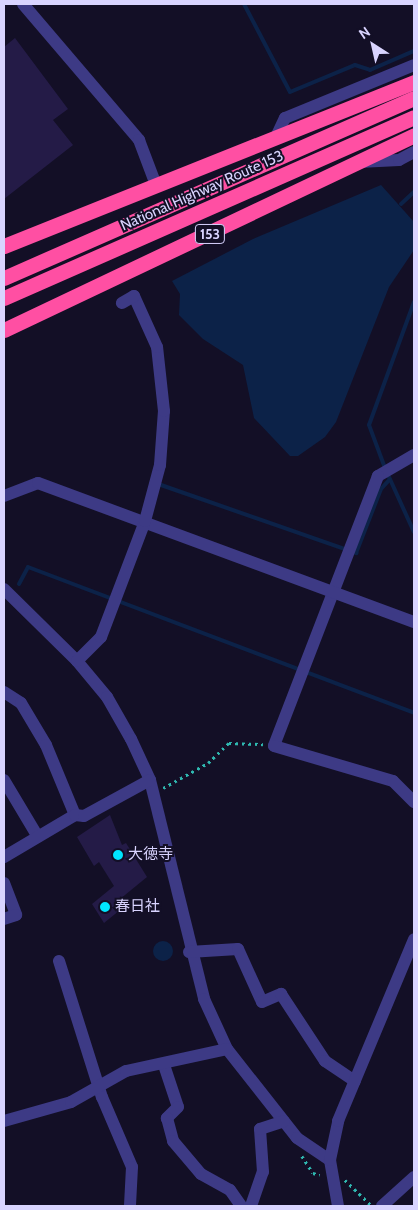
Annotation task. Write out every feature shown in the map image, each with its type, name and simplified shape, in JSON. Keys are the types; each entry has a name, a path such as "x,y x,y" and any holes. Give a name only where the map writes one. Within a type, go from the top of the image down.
{"highway":[{"path":"4,246 414,82"},
{"name":"National Highway Route 153","path":"4,278 414,98"},
{"name":"National Highway Route 153","path":"4,298 414,117"},
{"name":"153","path":"4,330 414,135"}],"street":[{"path":"23,4 138,140 156,185"},
{"path":"276,137 285,118 414,65"},
{"path":"358,162 399,160 414,152"},
{"path":"77,660 101,637 145,521 160,465 162,370 134,296 122,303"},
{"path":"414,455 378,476 274,746 393,781 414,802"},
{"path":"4,496 38,483 414,622"},
{"path":"4,590 77,660 106,697 150,780 189,952 204,999 227,1049 308,1149 330,1160"},
{"path":"4,692 21,703 46,745 75,815"},
{"path":"4,780 38,837"},
{"path":"4,857 75,815 84,816 150,780"},
{"path":"4,883 16,914 4,919"},
{"path":"338,1206 330,1160 338,1121 414,939"},
{"path":"189,952 238,949 262,1002 281,994 325,1061 355,1081"},
{"path":"59,962 100,1087 132,1167 130,1206"},
{"path":"4,1121 66,1104 126,1071 164,1065 227,1049"},
{"path":"164,1065 178,1106 167,1118 173,1141 201,1174 230,1190 241,1206"},
{"path":"251,1206 263,1172 260,1129 284,1121"},
{"path":"382,1206 414,1178"}],"path":[{"path":"153,793 208,763 229,743 274,746"},
{"path":"350,1181 372,1206"}],"water":[{"path":"381,185 414,222 414,250 389,287 336,422 325,437 298,456 290,456 254,418 243,365 203,339 179,315 180,294 172,281 253,239"},
{"path":"159,941 167,941 173,947 173,955 167,961 159,961 153,955 153,947"}],"building":[{"path":"15,38 68,109 53,120 73,145 4,199 4,47"},
{"name":"大徳寺","path":"110,815 122,845 126,843 147,877 114,904 120,910 104,923 92,904 114,886 99,862 94,866 77,837"}],"waterway":[{"path":"244,4 290,92 355,65 370,70 414,51"},
{"path":"401,204 414,192"},
{"path":"385,468 369,425 414,302"},
{"path":"389,477 414,532"},
{"path":"161,485 356,553 381,489 390,479"},
{"path":"19,584 28,567 414,713"}],"place":[{"name":"大徳寺","path":"118,855"},
{"name":"春日社","path":"105,907"}]}
